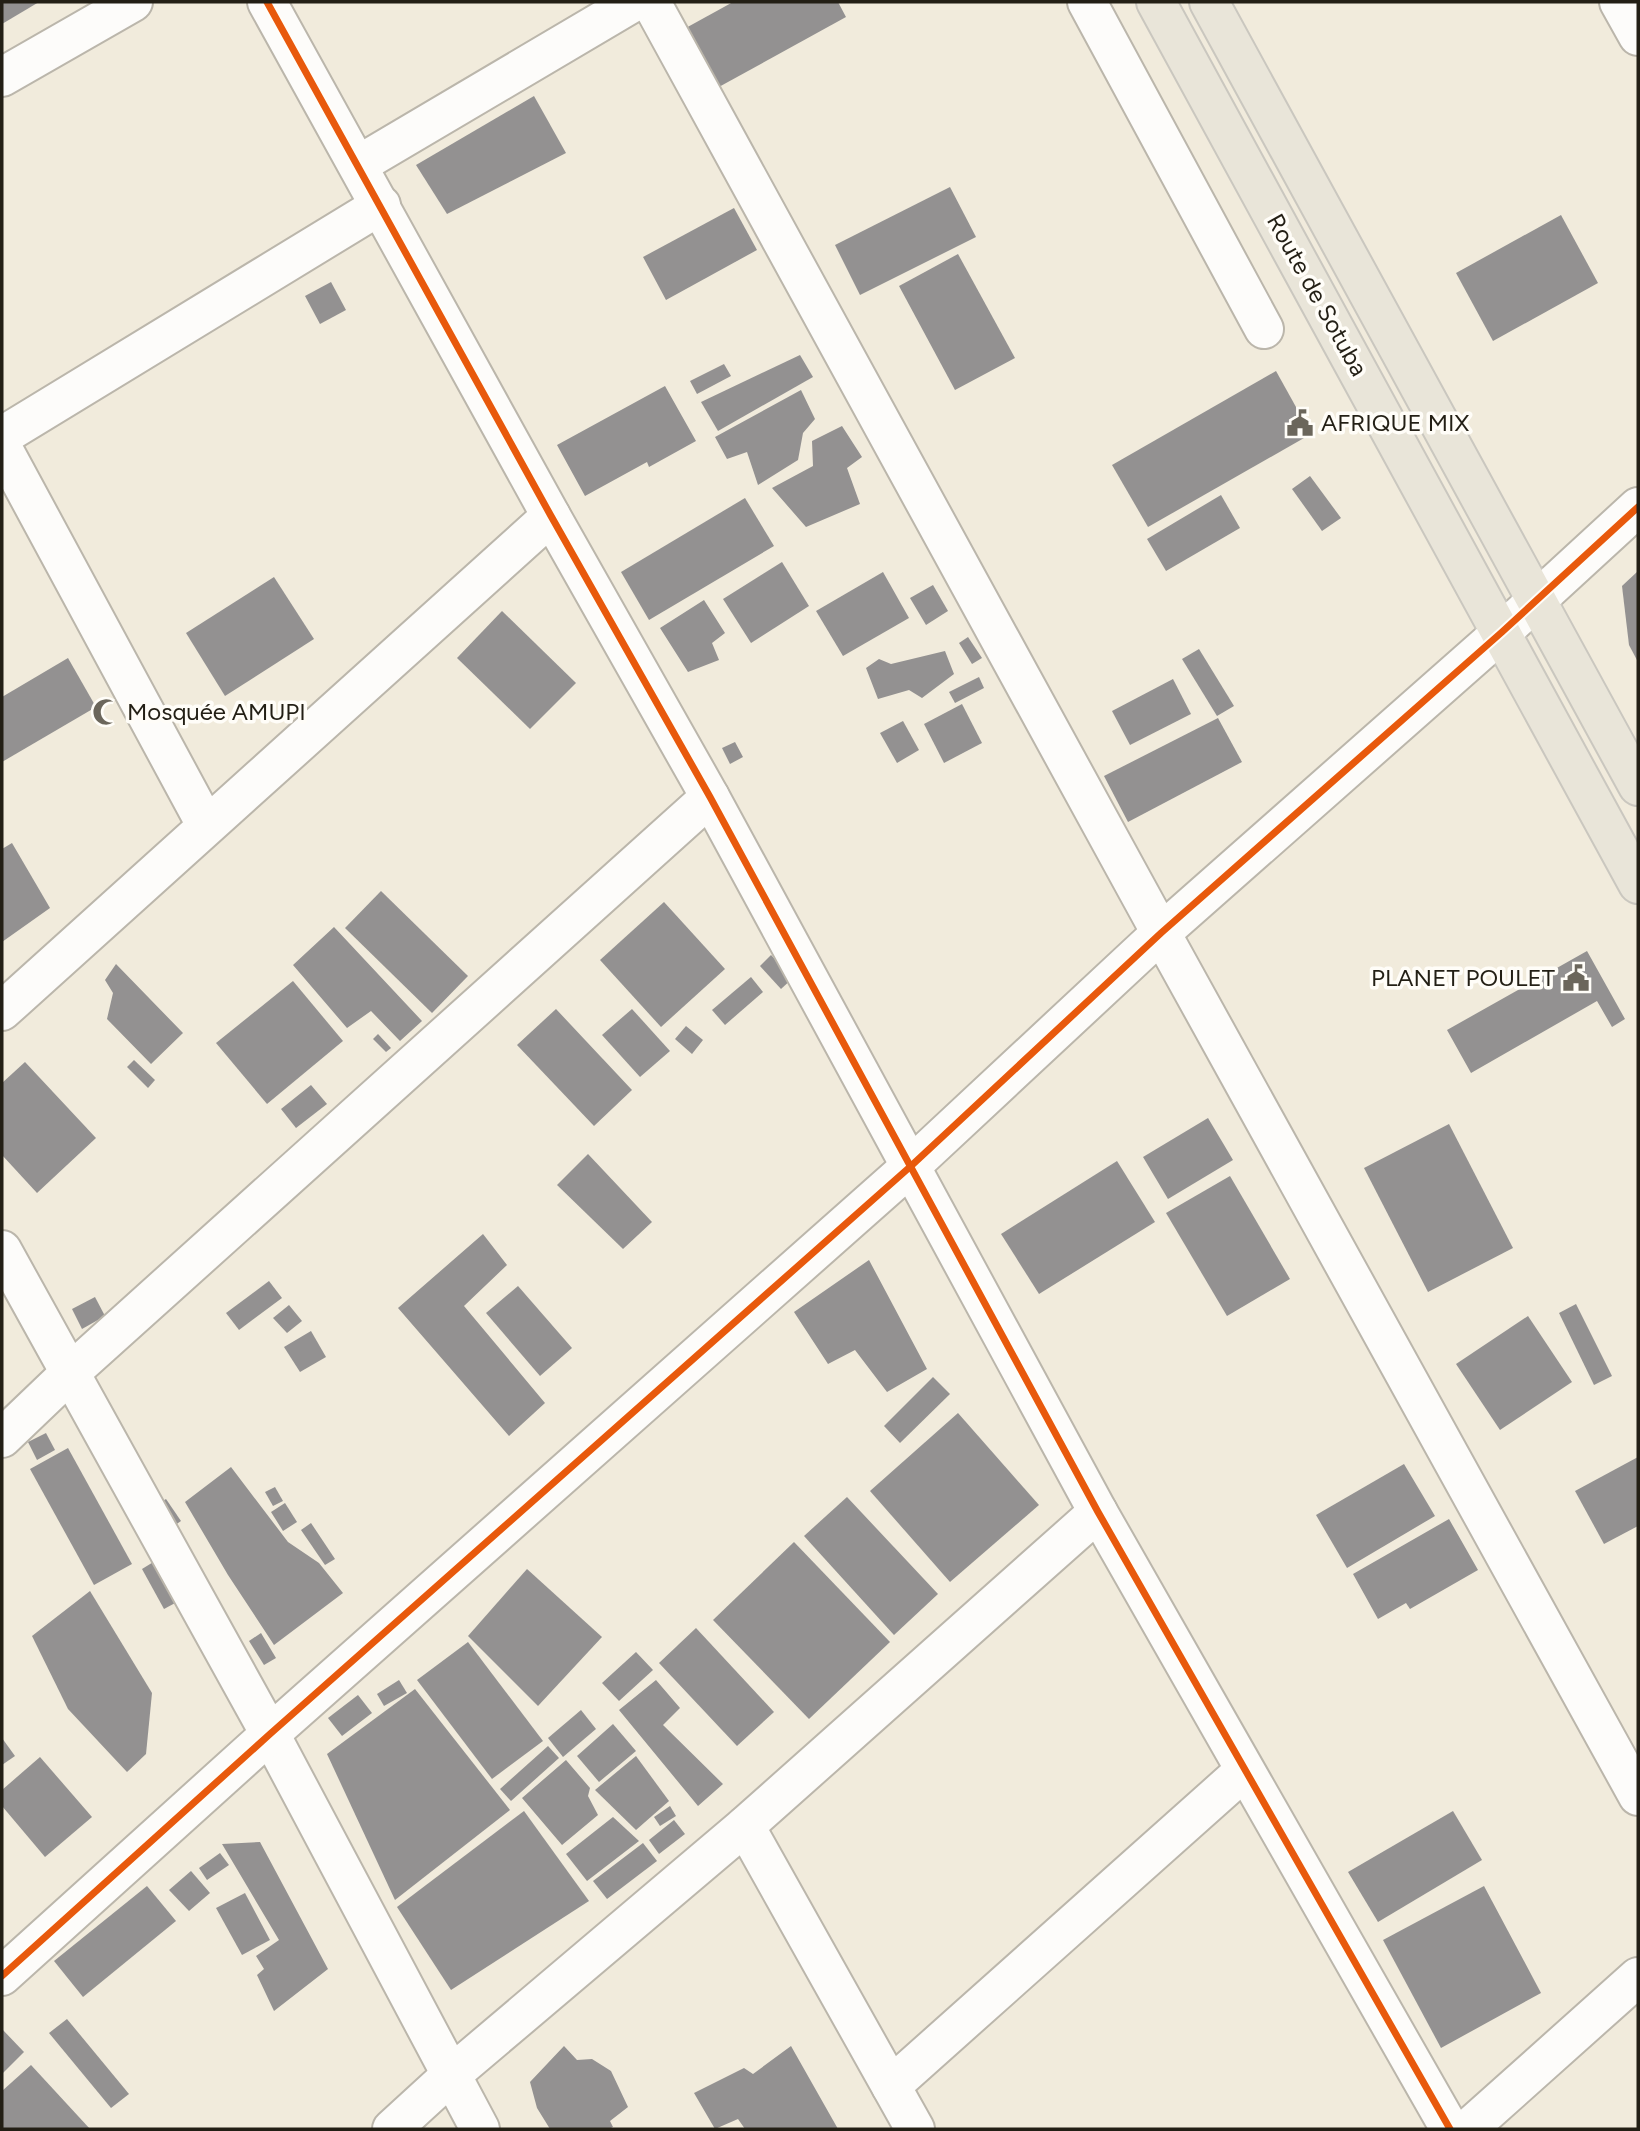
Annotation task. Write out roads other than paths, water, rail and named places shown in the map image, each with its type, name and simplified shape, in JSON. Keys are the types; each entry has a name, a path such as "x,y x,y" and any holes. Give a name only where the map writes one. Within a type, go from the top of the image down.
{"main road":[{"name":"Route de Sotuba","path":"1156,2 1638,884"},
{"name":"Route de Sotuba","path":"1209,2 1638,786"}],"street":[{"path":"2,77 133,2"},
{"path":"267,2 551,516 710,797 1098,1512 1450,2129"},
{"path":"358,165 634,2"},
{"path":"650,2 1638,1796"},
{"path":"1087,2 1264,329"},
{"path":"1619,2 1638,36"},
{"path":"2,436 381,205"},
{"path":"2,447 206,825"},
{"path":"2,1976 270,1734 911,1166 1161,933 1502,632 1638,507"},
{"path":"2,1011 551,516"},
{"path":"2,1438 70,1373 710,797"},
{"path":"2,1250 270,1734 480,2129"},
{"path":"392,2129 451,2075 745,1826 1098,1512"},
{"path":"891,2086 1244,1770"},
{"path":"745,1826 915,2129"},
{"path":"1468,2129 1638,1977"}],"place":[{"name":"AFRIQUE MIX","path":"1300,423"},
{"name":"Mosquée AMUPI","path":"106,712"},
{"name":"PLANET POULET","path":"1576,978"}]}
